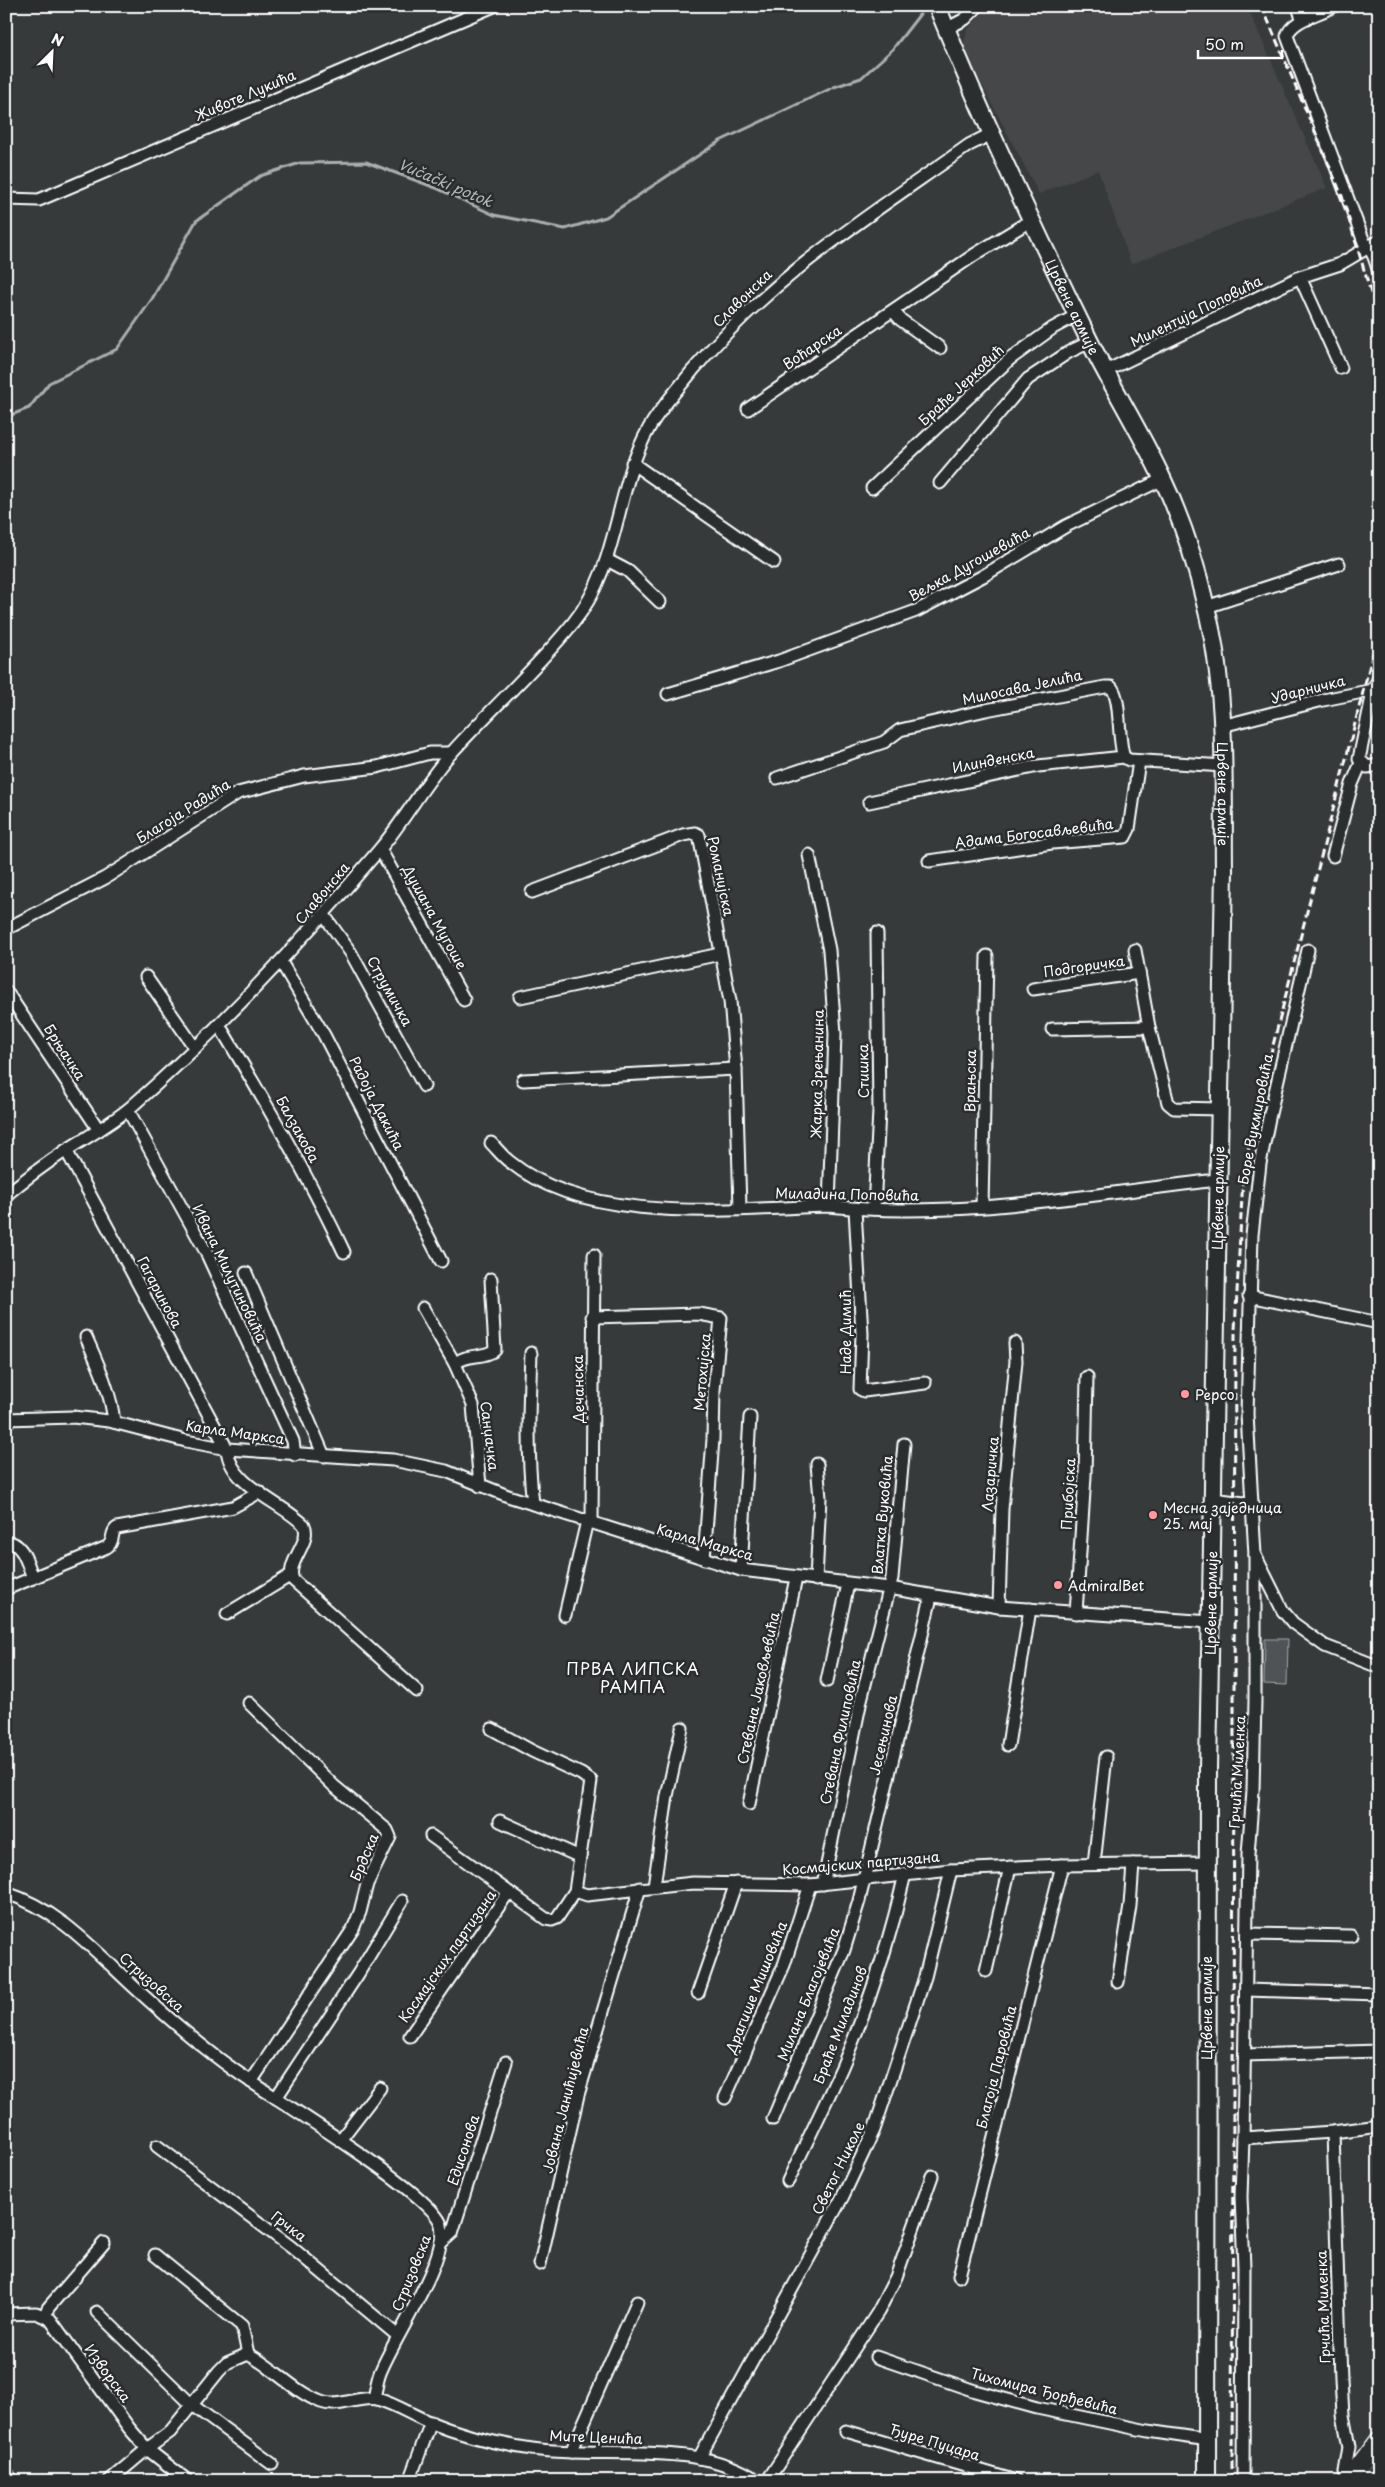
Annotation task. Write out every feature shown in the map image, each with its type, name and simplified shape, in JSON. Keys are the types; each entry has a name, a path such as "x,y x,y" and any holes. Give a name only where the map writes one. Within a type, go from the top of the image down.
{"main road":[{"name":"Црвене армије","path":"937,6 1030,221 1090,342 1163,479 1191,550 1206,607 1218,674 1224,766 1207,1864 1207,2481"},
{"path":"1348,2481 1379,2440"}],"street":[{"name":"Животе Лукића","path":"6,199 39,200 494,6"},
{"path":"946,29 965,19 978,6"},
{"path":"1298,6 1302,19"},
{"path":"1334,6 1317,16 1302,19 1289,30 1287,36 1364,242 1374,244 1379,273"},
{"name":"Славонска","path":"6,1195 66,1150 128,1110 219,1025 324,915 380,849 451,753 509,695 575,621 594,589 607,560 632,463 651,424 714,345 767,292 834,239 969,145 991,134"},
{"name":"Воћарска","path":"748,409 974,255 1030,221"},
{"name":"Милентија Поповића","path":"1106,371 1300,278 1340,264 1374,244"},
{"path":"1300,278 1341,368"},
{"path":"893,311 901,320 940,348"},
{"name":"Браће Јерковић","path":"872,488 1010,359 1053,328 1077,315"},
{"path":"940,483 1028,379 1069,352 1090,342"},
{"path":"632,463 774,562"},
{"name":"Вељка Дугошевића","path":"668,694 779,662 916,611 982,576 1066,526 1163,479"},
{"path":"607,560 628,571 660,602"},
{"path":"1206,607 1339,564"},
{"name":"Милосава Јелића","path":"777,778 884,742 900,730 986,710 1105,686 1111,687 1116,696 1120,748 1124,757"},
{"name":"Ударничка","path":"1222,726 1365,691 1376,686"},
{"name":"Ударничка","path":"1361,763 1359,755 1376,686"},
{"name":"Благоја Радића","path":"6,929 105,878 238,793 304,776 377,767 430,753 451,753"},
{"path":"1124,757 1139,761 1224,766"},
{"name":"Илинденска","path":"869,802 1038,766 1124,757"},
{"name":"Адама Богосављевића","path":"929,861 1052,843 1125,837 1130,829 1139,761"},
{"path":"1333,856 1352,784 1361,763 1367,767 1379,765"},
{"name":"Романијска","path":"532,892 684,834 695,832 699,835 730,1001 736,1069 740,1209"},
{"name":"Душана Мугоше","path":"380,849 464,1000"},
{"name":"Жарка Зрењанина","path":"809,855 829,950 834,1018 829,1206"},
{"name":"Струмичка","path":"324,915 351,953 424,1086"},
{"name":"Стишка","path":"874,1209 879,1112 877,933"},
{"name":"Подгоричка","path":"1136,950 1149,1027 1170,1107 1220,1109"},
{"name":"Боре Вукмировића","path":"1252,1504 1247,1414 1252,1235 1260,1164 1288,1027 1308,950"},
{"path":"520,997 720,954"},
{"name":"Врањска","path":"982,1206 987,956"},
{"name":"Радоја Дакића","path":"281,962 329,1043 441,1261"},
{"name":"Подгоричка","path":"1033,988 1139,973"},
{"path":"146,977 194,1048"},
{"name":"Брњачка","path":"6,991 99,1130"},
{"name":"Балзакова","path":"219,1025 289,1141 344,1252"},
{"path":"1052,1029 1149,1027"},
{"path":"524,1080 736,1069"},
{"name":"Ивана Милутиновића","path":"128,1110 206,1252 293,1441 295,1455"},
{"name":"Миладина Поповића","path":"491,1143 510,1162 532,1177 562,1191 626,1207 740,1209 829,1206 855,1209 916,1210 982,1206 1218,1180"},
{"name":"Гагаринова","path":"66,1150 227,1449 231,1466 260,1492 299,1520 306,1529 291,1576"},
{"name":"Наде Димић","path":"855,1209 862,1334 860,1389 925,1383"},
{"name":"Дечанска","path":"590,1522 594,1437 592,1317 594,1255"},
{"path":"246,1273 324,1456"},
{"path":"454,1364 461,1358 489,1354 495,1350 491,1279"},
{"path":"1249,1296 1379,1323"},
{"name":"Санџачка","path":"423,1308 454,1364 473,1405 480,1486"},
{"name":"Метохијска","path":"592,1317 699,1314 721,1318 714,1390 713,1439 704,1559"},
{"path":"86,1337 101,1370 113,1407 114,1422"},
{"name":"Лазаричка","path":"999,1607 1002,1508 1016,1361 1015,1343"},
{"path":"531,1353 529,1408 530,1477 533,1504"},
{"name":"Прибојска","path":"1076,1613 1085,1476 1087,1377"},
{"name":"Карла Маркса","path":"6,1419 73,1417 114,1422 186,1442 227,1449 295,1455 394,1460 446,1471 480,1486 533,1504 741,1570 889,1588 931,1597 999,1607 1211,1622"},
{"path":"741,1570 750,1417"},
{"name":"Влатка Вуковића","path":"889,1588 892,1578 904,1444"},
{"path":"816,1580 820,1498 817,1464"},
{"path":"6,1589 110,1546 114,1530 117,1528 233,1507 260,1492"},
{"path":"1213,1500 1252,1504"},
{"name":"Грчића Миленка","path":"1243,2481 1244,2267 1241,2197 1248,1854 1254,1755 1255,1555 1252,1504"},
{"path":"565,1615 590,1522"},
{"path":"6,1542 16,1544 20,1548 33,1578"},
{"path":"1255,1555 1275,1598 1293,1623 1324,1646 1379,1667"},
{"path":"227,1614 291,1576 293,1580 417,1691"},
{"name":"Стевана Јаковљевића","path":"748,1804 796,1578"},
{"path":"827,1681 848,1584"},
{"name":"Стевана Филиповића","path":"823,1884 861,1700 889,1588"},
{"name":"Јесењинова","path":"865,1879 931,1597"},
{"path":"1008,1745 1030,1609"},
{"name":"Брдска","path":"249,1703 334,1786 387,1830 390,1837 367,1884 360,1912 353,1929 251,2082"},
{"path":"654,1886 667,1796 682,1728"},
{"name":"Космајских партизана","path":"431,1836 539,1915 552,1920 557,1918 575,1891 591,1781 581,1774 532,1752 492,1729"},
{"path":"1094,1864 1106,1757"},
{"path":"500,1821 580,1857"},
{"name":"Космајских партизана","path":"575,1891 587,1895 654,1886 736,1883 810,1885 905,1874 1010,1867 1094,1864 1207,1864"},
{"path":"1118,1982 1130,1906 1133,1864"},
{"name":"Благоја Паровића","path":"960,2276 1062,1865"},
{"path":"986,1971 1010,1867"},
{"name":"Светог Николе","path":"699,2458 843,2196 874,2130 925,1978 951,1870"},
{"name":"Браће Миладинов","path":"788,2181 842,2067 866,2006 893,1923 905,1874"},
{"name":"Милана Благојевића","path":"773,2118 844,1950 865,1879"},
{"path":"698,1993 736,1883"},
{"name":"Драгише Мишовића","path":"725,2098 784,1965 810,1885"},
{"name":"Јована Јанићијевића","path":"540,2264 581,2086 640,1888"},
{"name":"Стризовска","path":"6,1893 53,1915 212,2055 341,2140 433,2211 441,2223 442,2242 423,2289 380,2373 374,2398"},
{"name":"Космајских партизана","path":"410,2036 508,1893"},
{"path":"276,2098 358,1974 402,1901"},
{"path":"1247,1934 1351,1936"},
{"path":"1246,1990 1379,1994"},
{"path":"1245,2055 1379,2051"},
{"name":"Едисонова","path":"442,2242 452,2233 506,2062"},
{"path":"341,2140 380,2088"},
{"path":"1243,2138 1333,2132 1379,2126"},
{"name":"Грчића Миленка","path":"1333,2132 1340,2361 1343,2415 1349,2448 1345,2471 1348,2481"},
{"name":"Грчка","path":"157,2146 291,2246 398,2336"},
{"path":"767,2481 878,2312 896,2277 932,2176"},
{"path":"6,2314 45,2315 48,2308 104,2243"},
{"path":"156,2255 242,2326 248,2354 320,2402 339,2404 374,2398"},
{"path":"571,2452 638,2302"},
{"path":"97,2312 192,2405 272,2464"},
{"name":"Изворска","path":"45,2315 60,2331 129,2428 147,2449 188,2481"},
{"path":"110,2481 170,2432 227,2363 248,2354"},
{"name":"Тихомира Ђорђевића","path":"876,2357 975,2391 1037,2408 1156,2433 1208,2440"},
{"name":"Мите Ценића","path":"374,2398 468,2435 532,2449 571,2452 637,2452 699,2458 728,2465 758,2481"},
{"path":"409,2481 431,2422"},
{"name":"Ђуре Пуцара","path":"846,2431 1016,2481"},
{"path":"1366,2481 1379,2467"},
{"path":"6,2472 12,2481"}],"shaded area":[{"path":"989,6 1247,6 1327,188 1131,264 1098,170 1039,194 963,48 967,30"},
{"path":"1265,1639 1288,1639 1287,1685 1264,1684"}],"waterway":[{"name":"Vučački potok","path":"6,417 29,408 49,383 117,349 152,299 196,221 260,176 300,163 366,162 436,188 494,215 565,229 606,217 720,141 834,87 861,78 892,50 920,14"}],"railway":[{"path":"1262,6 1342,196 1379,320"},
{"path":"1232,2481 1235,1330 1243,1177 1256,1112 1379,629"}],"place":[{"name":"Pepco","path":"1185,1394"},
{"name":"Месна заједница 25. мај","path":"1153,1515"},
{"name":"AdmiralBet","path":"1058,1585"}],"district":[{"name":"ПРВА ЛИПСКА РАМПА","path":"633,1677"}]}
